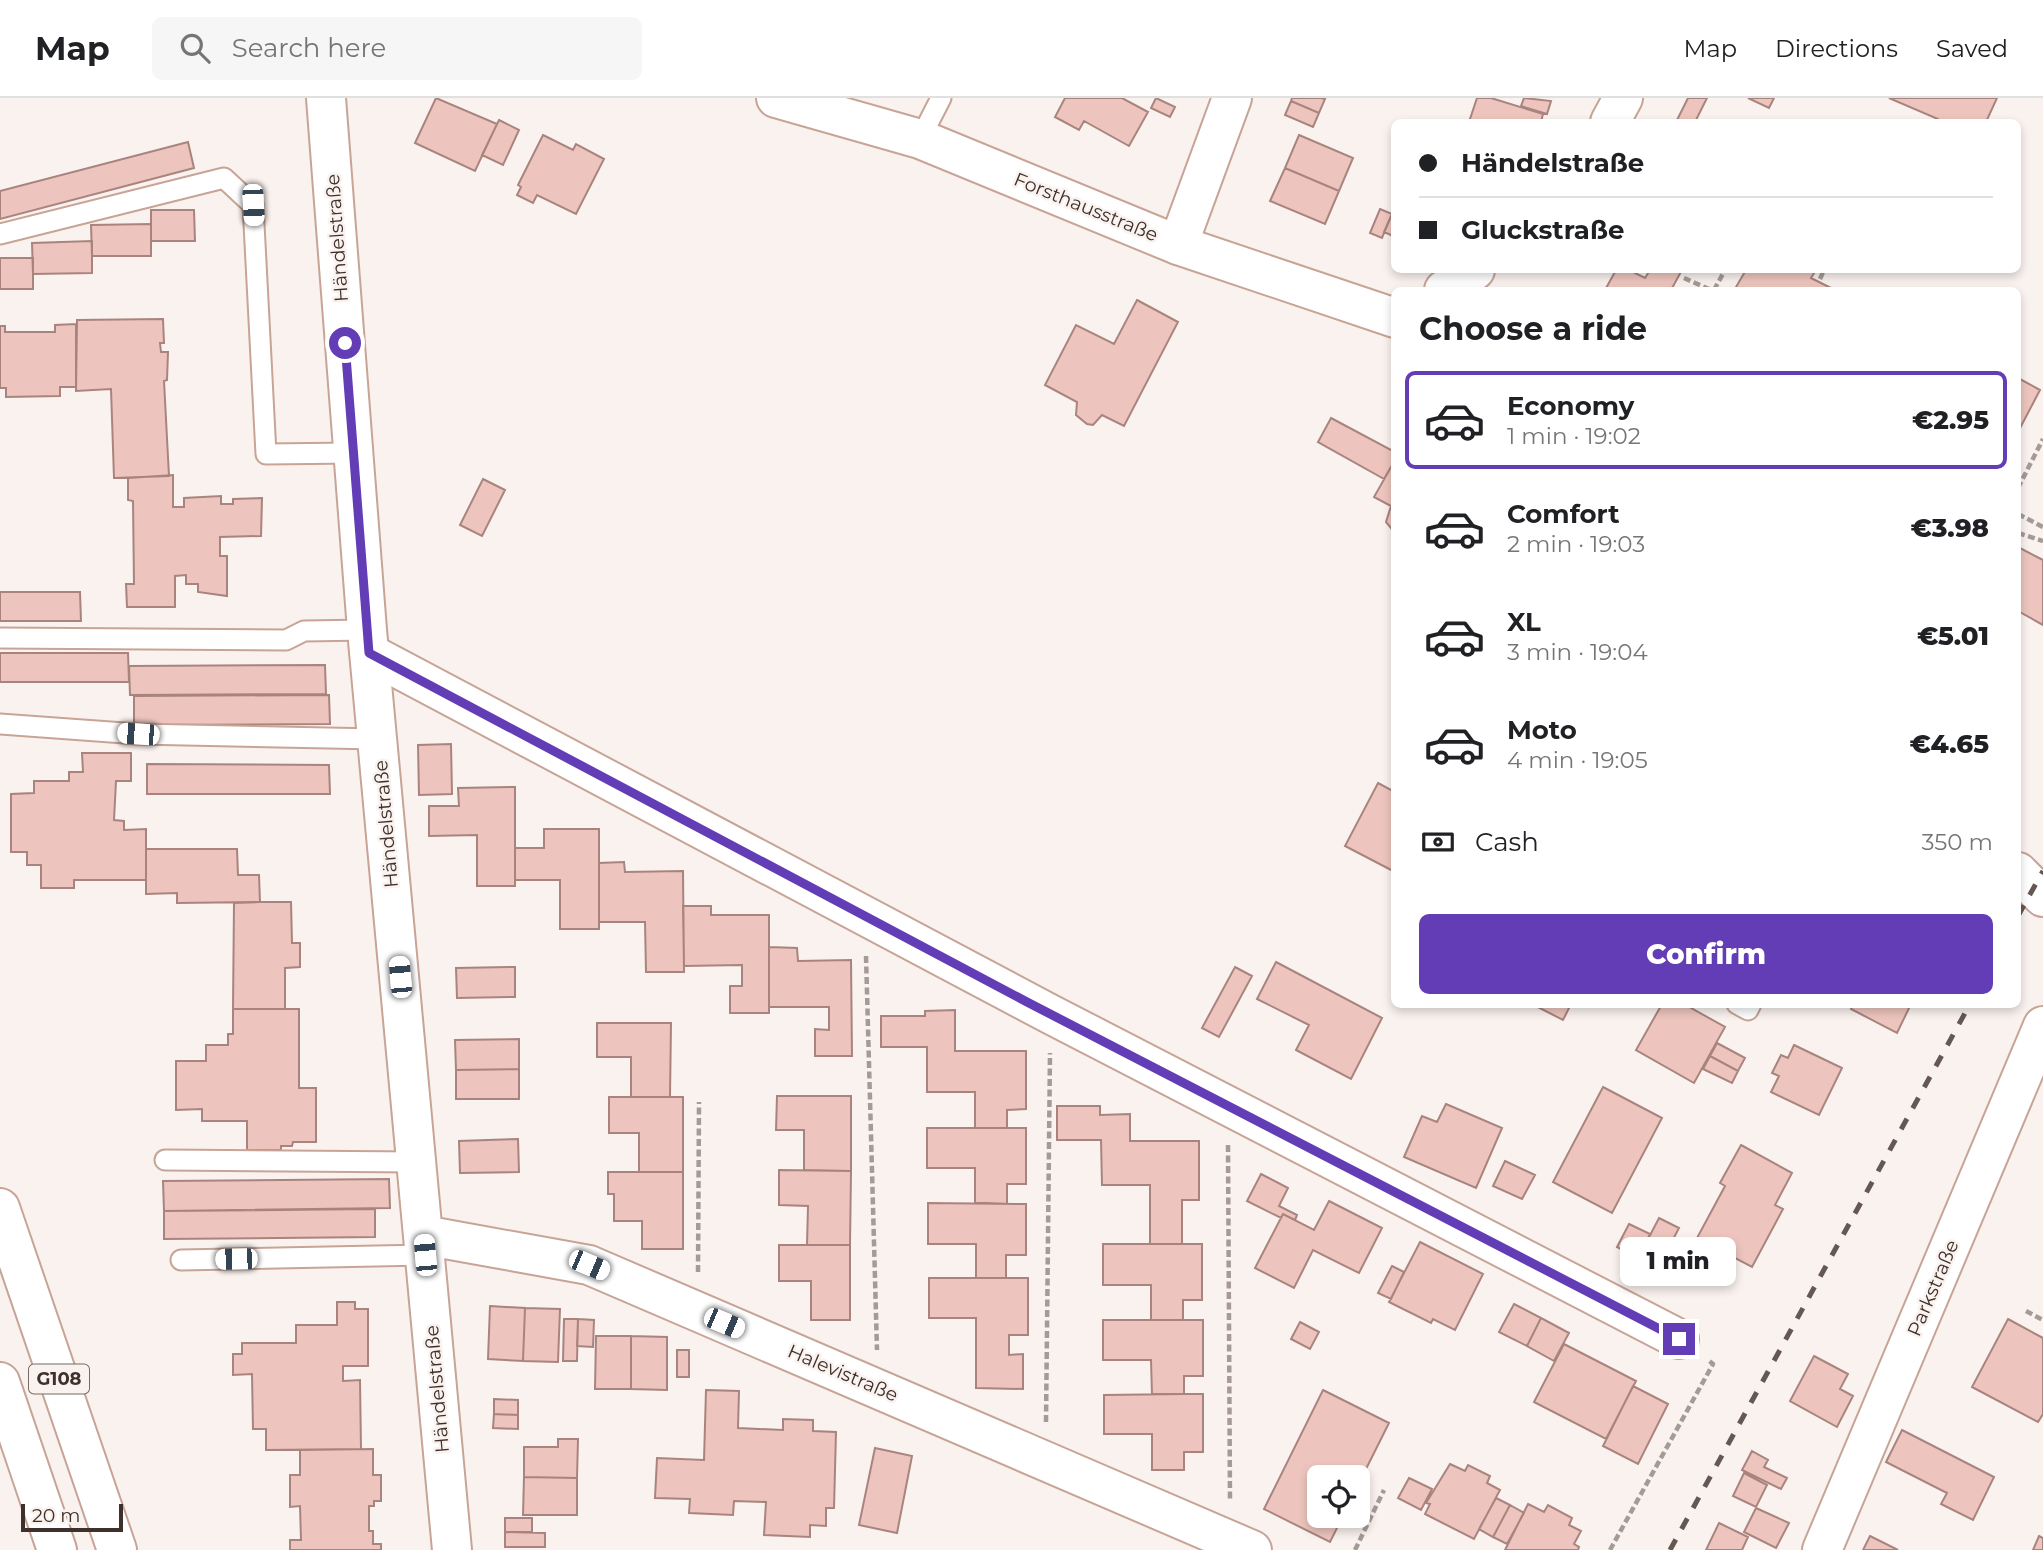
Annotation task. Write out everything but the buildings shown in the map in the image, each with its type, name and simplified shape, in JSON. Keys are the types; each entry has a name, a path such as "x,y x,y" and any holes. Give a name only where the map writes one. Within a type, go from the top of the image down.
{"main road":[{"name":"Händelstraße","path":"326,98 368,641 453,1550"},
{"name":"Forsthausstraße","path":"776,98 846,107 1178,245 1391,317"},
{"path":"1178,245 1232,98"},
{"path":"1612,119 1623,98"},
{"path":"1449,287 1470,273"},
{"path":"368,641 865,917 1679,1339"},
{"path":"2021,875 2043,897"},
{"name":"Parkstraße","path":"1822,1550 2043,1026"},
{"name":"G108","path":"0,1208 117,1550"},
{"name":"Halevistraße","path":"424,1245 589,1265 878,1387 1045,1464 1241,1545"},
{"name":"G108","path":"0,1382 57,1550"}],"lane":[{"path":"920,139 941,98"},
{"path":"0,234 224,178 253,205 266,454 353,453"},
{"path":"0,638 286,640 304,631 368,641"},
{"path":"0,724 138,734 378,739"},
{"path":"165,1160 416,1162"},
{"path":"181,1260 424,1245"}],"path":[{"path":"1820,279 1823,273"},
{"path":"1684,278 1705,287"},
{"path":"2021,482 2043,439"},
{"path":"2021,516 2043,527"},
{"path":"2021,534 2043,541"},
{"path":"865,917 878,1387"},
{"path":"1045,1464 1050,1014"},
{"path":"698,1313 699,1102"},
{"path":"1228,1106 1241,1545"},
{"path":"2026,1311 2043,1320"},
{"path":"1610,1550 1713,1364 1679,1339"},
{"path":"1355,1550 1384,1490"}],"railway":[{"path":"2021,911 2043,871"},
{"path":"1670,1550 1968,1008"}],"route":[{"path":"345,343 369,653 1027,1002 1679,1339"}]}
